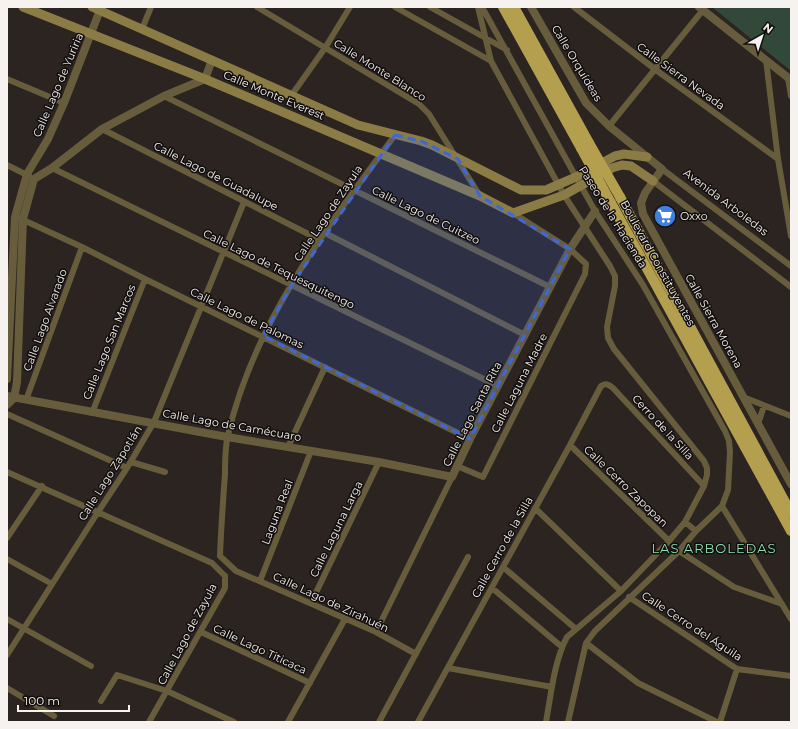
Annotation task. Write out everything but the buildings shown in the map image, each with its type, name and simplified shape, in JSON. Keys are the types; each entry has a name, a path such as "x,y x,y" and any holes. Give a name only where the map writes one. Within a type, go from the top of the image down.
{"highway":[{"name":"Boulevard Constituyentes","path":"503,7 585,146 791,513"},
{"name":"Boulevard Constituyentes","path":"514,7 585,146"},
{"name":"Boulevard Constituyentes","path":"615,200 791,531"}],"main road":[{"name":"Calle Monte Everest","path":"23,7 205,79 480,196 513,213 564,195 578,181 615,156 624,154 647,157"},
{"name":"Calle Monte Everest","path":"96,9 358,125 421,141 520,190 546,190 578,181 622,165 631,166 653,181"}],"street":[{"path":"142,29 151,7"},
{"name":"Calle Monte Blanco","path":"257,7 419,104 429,114 480,196"},
{"path":"291,96 326,48 350,7"},
{"path":"395,7 491,61"},
{"path":"430,7 507,50"},
{"path":"478,7 491,61 558,186 615,276 615,286 607,327 608,338 614,349 704,461 707,468 704,486 685,522 621,591 567,637 562,647 552,686 546,722"},
{"name":"Paseo de la Hacienda","path":"482,7 595,211 643,285 725,431 729,441 730,452 728,490 722,506"},
{"name":"Calle Orquídeas","path":"531,7 586,103 609,126 647,157"},
{"name":"Calle Sierra Nevada","path":"574,7 656,70 778,159"},
{"path":"609,126 656,70 701,8 789,79 791,96"},
{"name":"Calle Lago de Yuriria","path":"11,397 17,382 21,294 19,218 30,176 64,103 91,34 96,9"},
{"path":"7,165 30,176 52,168 102,129 164,96 205,79 212,60"},
{"path":"766,60 778,159 791,236"},
{"path":"7,79 64,103"},
{"name":"Calle Lago de Cuitzeo","path":"164,96 550,288"},
{"name":"Calle Lago de Guadalupe","path":"102,129 320,240"},
{"name":"Calle Lago de Zayula","path":"220,556 227,437 240,388 263,336 291,286 325,232 395,135"},
{"name":"Avenida Arboledas","path":"647,157 791,266"},
{"name":"Calle Lago de Tequesquitengo","path":"52,168 223,253 498,386"},
{"name":"Calle Sierra Morena","path":"662,168 645,193 641,203 643,214 791,484"},
{"path":"653,181 791,287"},
{"name":"Calle Lago Zapotlán","path":"7,655 131,462 154,422 244,202"},
{"name":"Calle Lago Santa Rita","path":"376,632 470,439 570,250 595,211"},
{"name":"Calle Monte Everest","path":"513,213 570,250 586,264 585,274"},
{"name":"Calle Lago de Yuriria","path":"7,379 10,226 19,218"},
{"name":"Calle Lago de Palomas","path":"19,218 82,247 470,439"},
{"path":"325,232 525,335"},
{"name":"Calle Lago Alvarado","path":"26,400 82,247"},
{"name":"Calle Laguna Madre","path":"457,466 483,477 585,274"},
{"name":"Calle Lago San Marcos","path":"92,413 145,279"},
{"path":"9,292 21,294"},
{"path":"288,447 325,367"},
{"name":"Cerro de la Silla","path":"605,384 613,388 704,486"},
{"name":"Calle Cerro de la Silla","path":"418,722 570,445 598,389 605,384"},
{"path":"7,405 11,397"},
{"name":"Calle Lago de Camécuaro","path":"11,397 92,413 154,422 227,437 379,462 452,477"},
{"path":"743,397 791,416"},
{"path":"758,424 764,406"},
{"path":"7,414 127,468"},
{"name":"Calle Cerro Zapopan","path":"570,445 669,541"},
{"name":"Laguna Real","path":"260,581 311,451"},
{"path":"131,462 165,472"},
{"name":"Calle Laguna Larga","path":"311,603 379,462"},
{"path":"7,472 42,486 212,563 225,576 236,571"},
{"path":"7,538 42,486"},
{"path":"568,722 586,643 594,631 629,596 679,551 696,531 722,506 791,619"},
{"path":"535,508 621,591"},
{"path":"685,522 696,531"},
{"path":"679,551 734,587 782,604"},
{"path":"212,563 220,556"},
{"name":"Calle Lago de Zirahuén","path":"220,556 236,571 376,632 416,654"},
{"path":"379,722 468,557"},
{"path":"7,559 52,584"},
{"path":"503,567 576,629"},
{"name":"Calle Lago de Zayula","path":"149,722 225,588 225,576"},
{"path":"492,588 562,647"},
{"name":"Calle Cerro del Águila","path":"629,596 737,669 791,676"},
{"path":"7,619 91,666"},
{"path":"288,722 345,619"},
{"name":"Calle Lago Titicaca","path":"201,632 310,684"},
{"path":"586,643 638,683 718,722 737,669"},
{"path":"448,668 552,686"},
{"path":"101,702 117,675 167,691 234,722"},
{"path":"7,688 54,716"}],"highlighted area":[{"path":"395,135 421,141 458,159 480,196 570,249 470,439 263,336 291,286"}],"green space":[{"path":"712,7 791,7 791,71"}],"place":[{"name":"Oxxo","path":"665,216"}],"district":[{"name":"LAS ARBOLEDAS","path":"714,548"}]}
